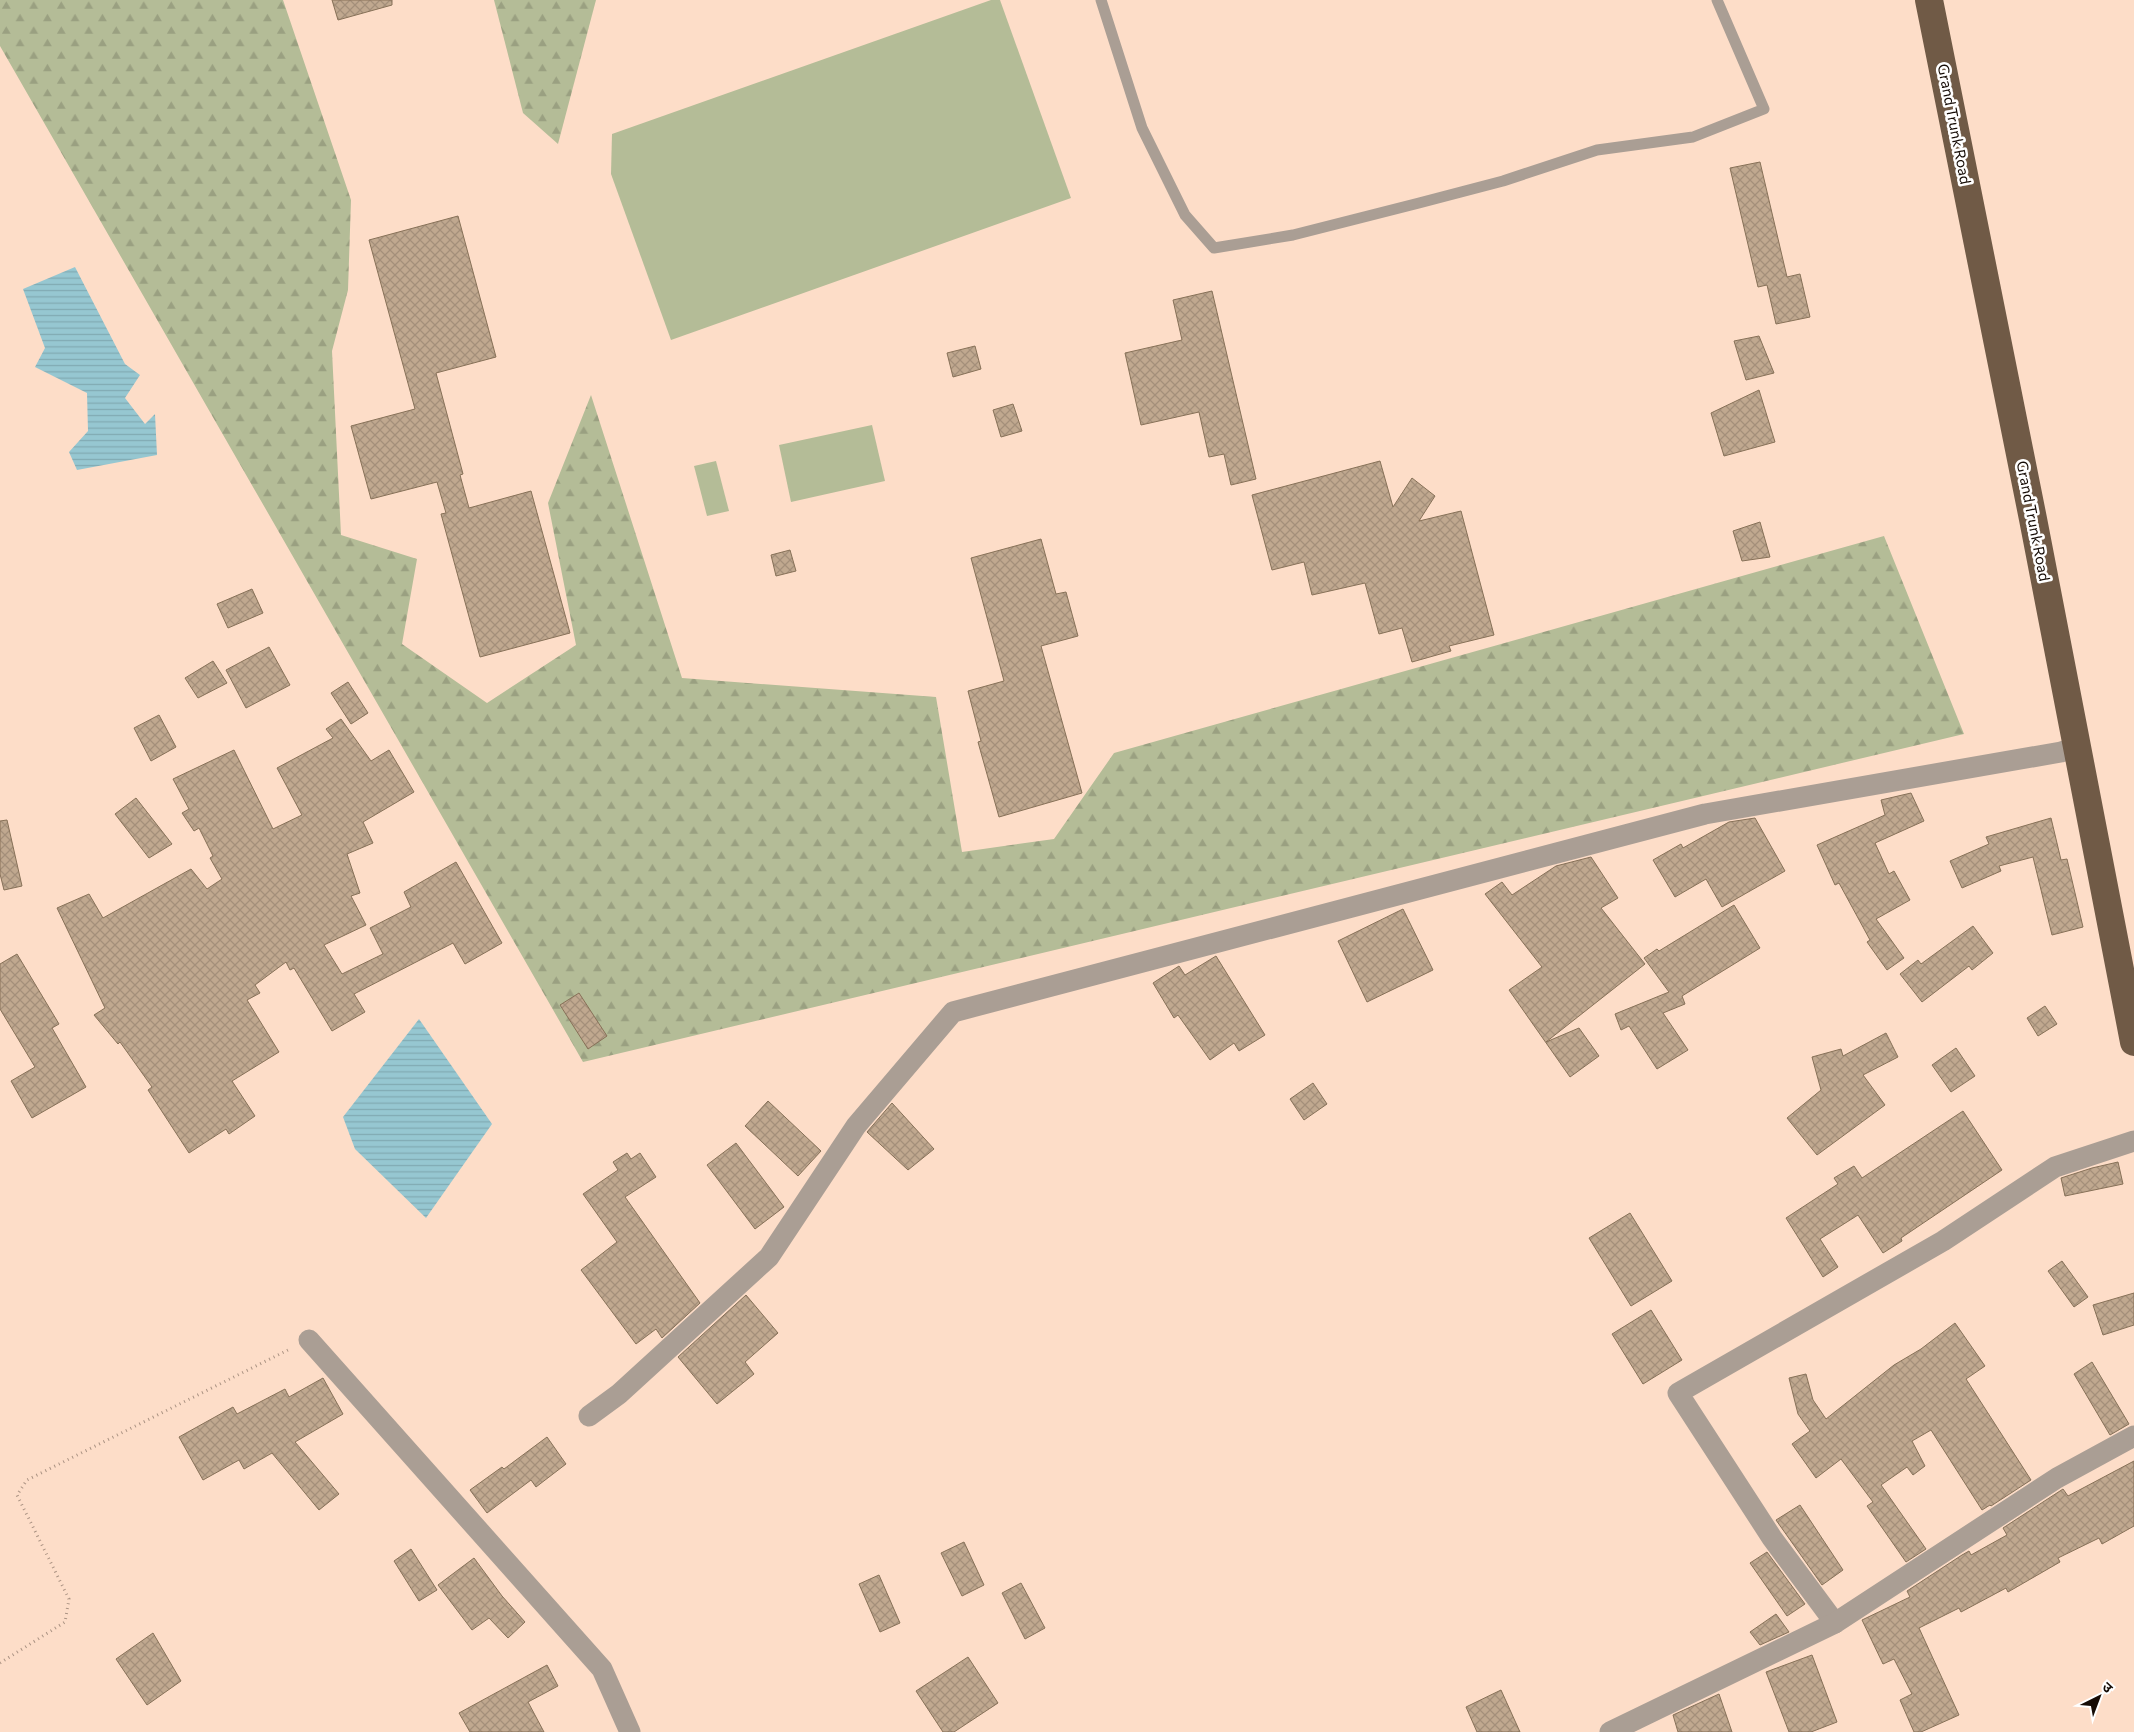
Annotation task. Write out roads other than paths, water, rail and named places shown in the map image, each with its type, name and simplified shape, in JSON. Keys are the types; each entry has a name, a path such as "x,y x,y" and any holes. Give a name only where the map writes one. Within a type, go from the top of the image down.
{"highway":[{"name":"Grand Trunk Road","path":"1929,0 2134,1042"}],"street":[{"path":"589,1416 619,1394 769,1257 856,1126 953,1012 1704,814 2061,752 2077,746"},
{"path":"1834,1623 1772,1538 1678,1393 1943,1241 2055,1167 2134,1142"},
{"path":"309,1340 602,1669 630,1732"},
{"path":"1610,1732 1834,1623 2057,1478 2134,1436"}],"lane":[{"path":"1101,0 1142,128 1185,215 1214,248 1293,235 1419,204 1503,181 1597,150 1693,137 1764,109 1717,0"}],"water":[{"path":"75,267 125,364 140,375 125,398 145,424 155,414 157,455 77,470 69,452 88,431 87,393 35,367 45,348 23,289"},
{"path":"419,1019 492,1124 426,1218 355,1149 343,1117"}]}
